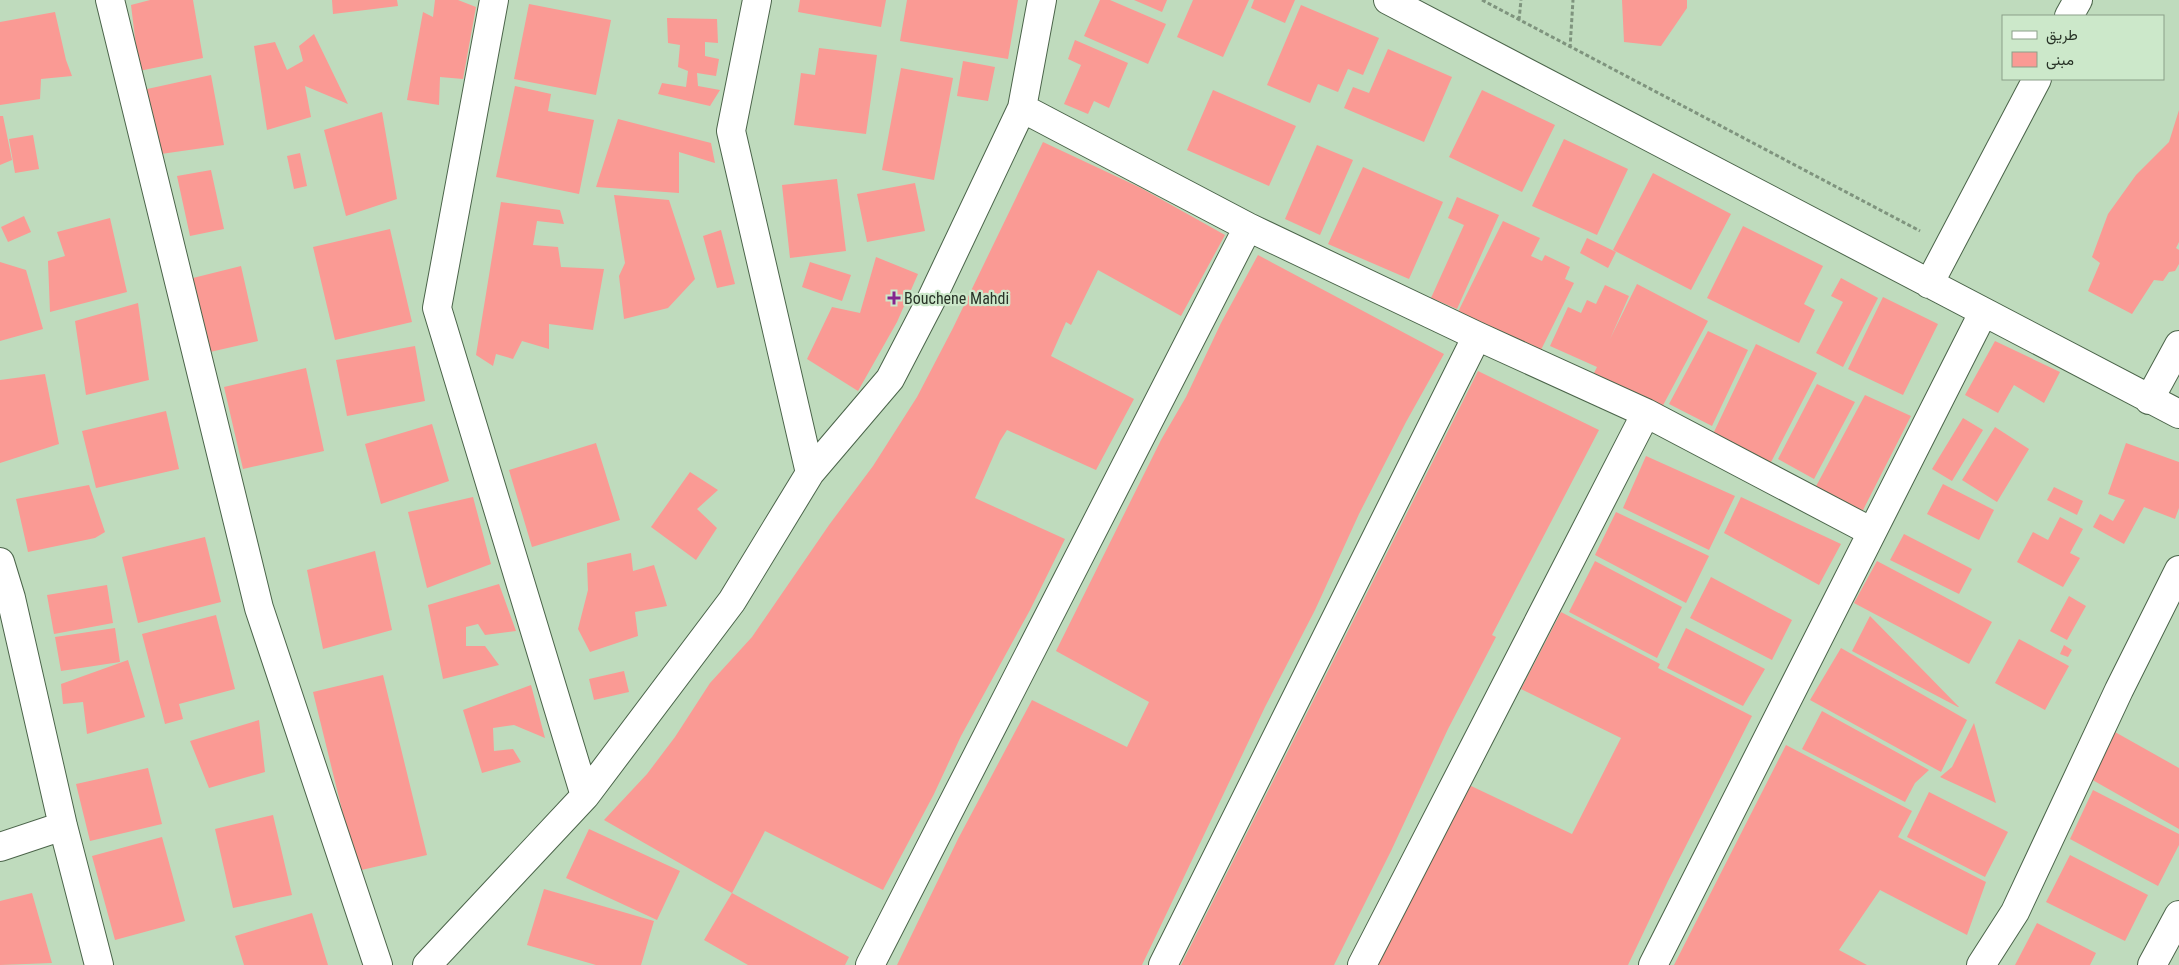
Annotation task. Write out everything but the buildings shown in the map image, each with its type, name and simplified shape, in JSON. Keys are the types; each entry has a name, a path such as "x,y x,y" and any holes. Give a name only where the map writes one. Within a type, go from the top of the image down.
{"street":[{"path":"110,0 259,608 378,965"},
{"path":"494,0 437,308 586,796"},
{"path":"757,0 731,131 810,473"},
{"path":"427,965 586,796 732,601 810,473 890,379 931,300 1022,108 1042,0"},
{"path":"1388,0 2179,414"},
{"path":"2070,15 2078,0"},
{"path":"1929,284 2036,80"},
{"path":"1022,108 1248,227 1646,414 1872,532"},
{"path":"870,965 1248,227"},
{"path":"1654,965 1983,313"},
{"path":"1163,965 1477,336"},
{"path":"2150,400 2179,345"},
{"path":"1362,965 1646,414"},
{"path":"0,562 11,598 63,826 99,965"},
{"path":"1981,965 2015,912 2119,690 2179,570"},
{"path":"0,847 63,826"},
{"path":"2152,965 2179,915"}],"path":[{"path":"1482,0 1950,247"},
{"path":"1519,20 1521,0"},
{"path":"1570,48 1574,0"}],"place":[{"name":"Bouchene Mahdi","path":"894,298"}]}
